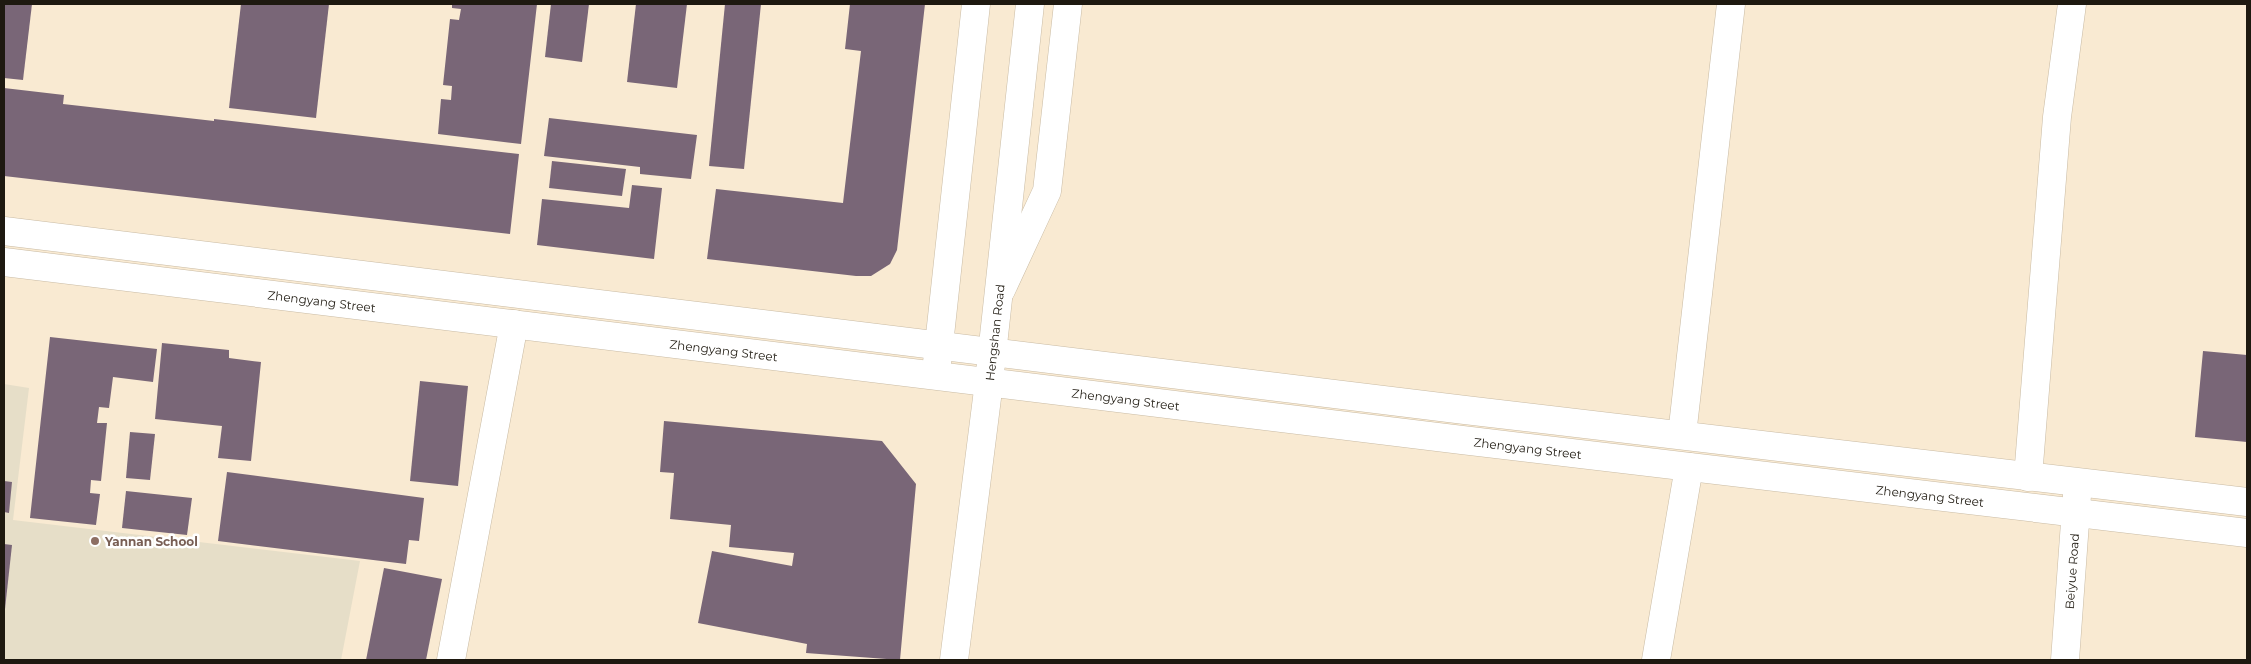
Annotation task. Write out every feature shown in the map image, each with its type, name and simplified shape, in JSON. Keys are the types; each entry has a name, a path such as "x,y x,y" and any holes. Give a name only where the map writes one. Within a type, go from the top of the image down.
{"main road":[{"path":"936,376 976,4"},
{"name":"Hengshan Road","path":"954,660 993,352 1030,4"},
{"path":"999,296 1047,190 1068,4"},
{"path":"1682,435 1731,4"},
{"path":"2028,477 2057,117 2072,4"},
{"path":"4,231 939,346 2247,502"},
{"name":"Zhengyang Street","path":"4,262 2247,533"},
{"path":"451,660 514,324"},
{"path":"1656,660 1689,467"},
{"name":"Beiyue Road","path":"2066,660 2078,482"}],"shaded area":[{"name":"Yannan School","path":"4,384 29,388 13,520 360,561 341,660 4,660"}],"building":[{"path":"4,4 32,4 23,80 4,78"},
{"path":"241,4 329,4 316,118 229,108"},
{"path":"452,4 537,4 521,144 438,134 441,99 451,100 452,86 443,85 450,19 459,20 461,9 452,8"},
{"path":"551,4 589,4 582,62 545,57"},
{"path":"636,4 687,4 677,88 627,82"},
{"path":"725,4 761,4 744,169 709,166"},
{"path":"850,4 925,4 897,250 890,264 871,276 856,276 707,259 716,189 843,203 861,51 845,49"},
{"path":"4,88 64,95 63,104 214,121 214,119 519,154 510,234 4,176"},
{"path":"549,118 697,135 691,179 640,174 640,167 544,156"},
{"path":"552,161 626,169 622,196 549,188"},
{"path":"632,185 662,188 654,259 537,245 542,199 629,208"},
{"path":"50,337 157,349 153,382 113,377 109,408 99,407 97,423 107,423 101,481 91,480 90,493 100,494 96,525 30,518"},
{"path":"162,343 229,350 229,358 261,362 251,461 218,458 222,426 155,419"},
{"path":"2203,351 2247,355 2247,442 2195,437"},
{"path":"420,381 468,386 458,486 410,481"},
{"path":"664,421 882,441 916,484 900,660 806,653 807,644 698,623 712,551 792,566 794,553 729,547 731,525 670,519 674,473 660,472"},
{"path":"130,432 155,434 150,480 126,478"},
{"path":"227,472 424,498 419,541 409,540 406,564 218,541"},
{"path":"4,481 12,482 9,513 4,512"},
{"path":"126,491 192,498 187,535 122,528"},
{"path":"4,544 12,545 5,609 4,609"},
{"path":"384,568 442,579 426,660 366,660"}],"place":[{"name":"Yannan School","path":"95,541"}]}
